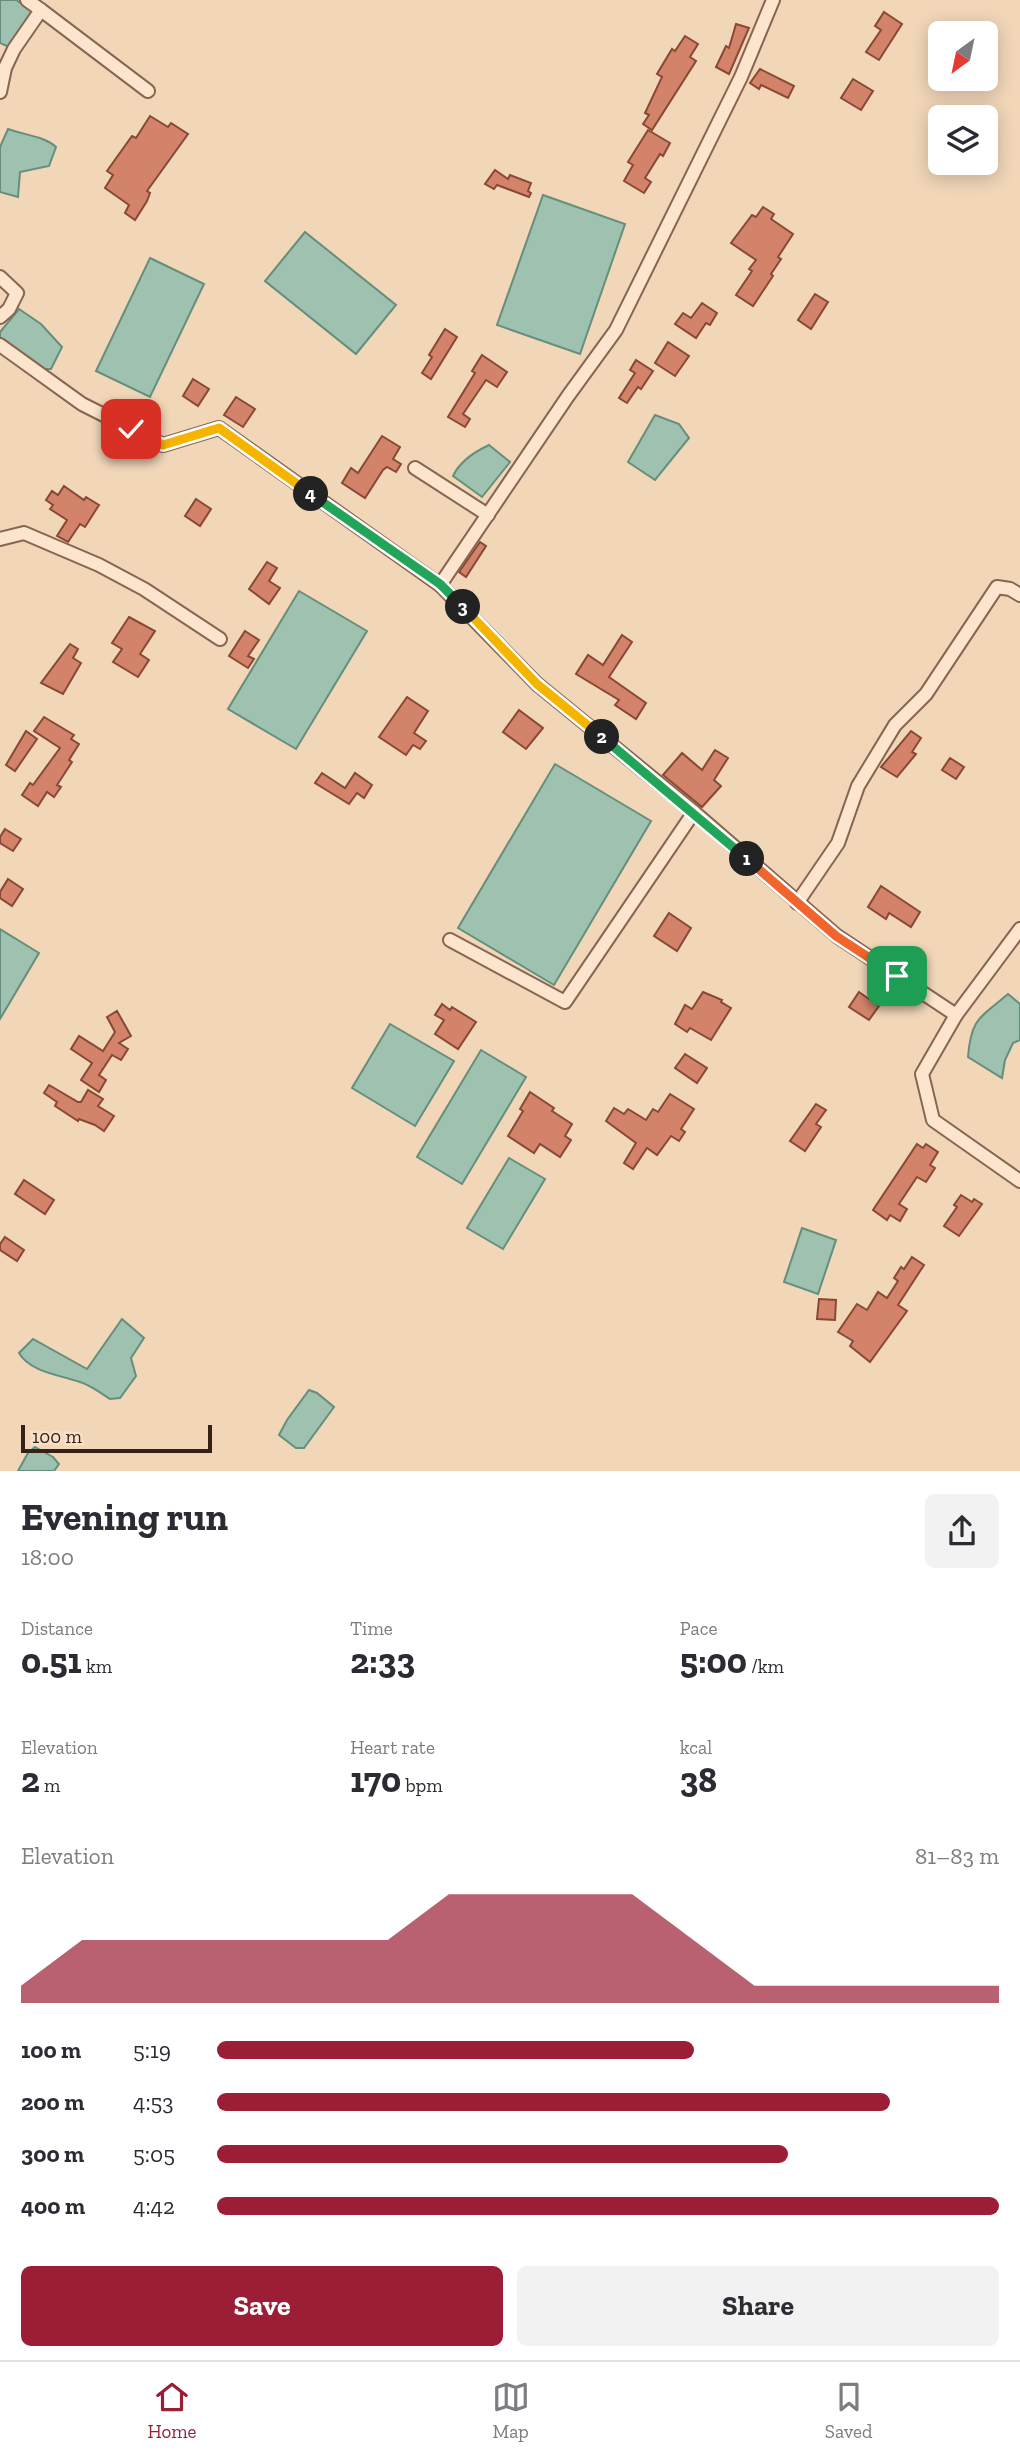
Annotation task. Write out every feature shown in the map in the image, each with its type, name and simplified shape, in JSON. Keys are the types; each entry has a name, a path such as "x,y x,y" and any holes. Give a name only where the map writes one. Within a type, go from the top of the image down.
{"street":[{"path":"27,0 148,91"},
{"path":"440,584 616,330 741,77 773,0"},
{"path":"0,92 5,68 14,49 41,10"},
{"path":"0,277 18,293 9,309 0,317"},
{"path":"0,345 82,404 163,445 219,428 440,584 537,684 694,812 836,936 956,1015"},
{"path":"415,468 488,514"},
{"path":"0,539 24,533 99,565 145,589 219,639"},
{"path":"797,903 838,843 858,786 895,725 926,694 998,587 1010,589 1020,595"},
{"path":"450,940 565,1002 694,812"},
{"path":"1020,929 956,1015 922,1074 933,1120 1020,1181"}],"shaded area":[{"path":"0,0 16,0 33,11 11,48 0,43"},
{"path":"8,129 40,138 56,147 49,166 20,172 18,197 0,192 0,147"},
{"path":"543,195 625,224 580,354 497,325"},
{"path":"305,232 396,305 356,354 265,281"},
{"path":"150,258 204,284 150,397 96,371"},
{"path":"19,309 41,324 62,347 51,369 39,369 0,337 0,332"},
{"path":"655,415 679,424 689,438 655,480 628,462"},
{"path":"489,445 510,462 482,497 453,476 468,458"},
{"path":"299,591 367,631 296,749 228,709"},
{"path":"555,764 651,821 554,985 458,928"},
{"path":"0,929 39,953 0,1019"},
{"path":"1008,994 1020,1004 1020,1040 1013,1043 1005,1060 1002,1078 968,1057 975,1026 984,1014"},
{"path":"390,1024 454,1061 415,1126 352,1088"},
{"path":"481,1050 526,1077 462,1184 417,1157"},
{"path":"509,1158 545,1179 503,1249 467,1228"},
{"path":"802,1228 836,1240 818,1294 784,1282"},
{"path":"122,1319 144,1338 131,1358 136,1376 120,1398 110,1399 84,1383 38,1369 19,1353 33,1339 87,1369"},
{"path":"309,1390 334,1407 304,1448 296,1448 279,1435"},
{"path":"35,1447 53,1457 59,1464 54,1471 18,1471 28,1453"}],"building":[{"path":"884,12 902,24 879,60 866,52 881,30 875,26"},
{"path":"736,24 749,28 729,74 716,67 726,46 729,48"},
{"path":"685,36 698,44 690,57 696,61 652,130 643,124 649,115 645,113 662,77 657,74 672,49 675,51"},
{"path":"760,69 794,86 788,98 761,85 759,89 750,83"},
{"path":"853,79 873,91 861,110 841,98"},
{"path":"150,116 168,127 171,123 188,134 147,191 150,193 147,201 135,220 125,213 129,205 105,188 113,175 107,171 132,136 136,138"},
{"path":"648,130 670,143 645,178 651,182 644,193 624,181 633,165 628,162"},
{"path":"495,170 508,179 510,175 531,183 529,197 497,185 494,189 485,184"},
{"path":"763,207 774,214 771,219 793,234 778,257 781,259 771,274 773,276 753,306 736,295 756,260 731,243 752,215 756,217"},
{"path":"815,294 828,302 811,329 798,320"},
{"path":"702,303 717,313 710,325 706,323 696,338 675,324 683,313 691,318"},
{"path":"445,329 457,337 431,379 422,373 432,357 429,355"},
{"path":"668,342 689,356 675,376 655,363"},
{"path":"482,355 507,372 497,387 486,380 463,414 470,419 465,427 448,417 475,373 472,371"},
{"path":"636,360 653,371 627,403 619,398 635,373 630,370"},
{"path":"193,379 209,389 198,406 183,396"},
{"path":"236,397 255,409 243,427 224,415"},
{"path":"382,436 400,447 393,459 401,464 396,472 387,467 383,470 365,498 342,483 351,468 358,473"},
{"path":"64,486 84,500 86,497 99,505 85,527 80,524 68,542 57,536 67,520 50,509 53,505 46,500 52,491 58,495"},
{"path":"196,499 211,509 200,526 185,516"},
{"path":"480,542 486,546 466,577 459,572"},
{"path":"267,562 277,568 269,581 280,588 269,604 249,589"},
{"path":"129,617 155,631 140,654 149,660 138,677 113,662 122,649 112,643"},
{"path":"245,631 259,640 248,656 254,659 248,668 229,656"},
{"path":"622,635 632,642 609,677 646,703 636,719 615,705 619,700 576,674 588,655 603,665"},
{"path":"70,644 78,649 73,658 81,663 63,694 41,683"},
{"path":"407,697 428,711 414,733 426,741 420,749 413,745 406,755 379,737"},
{"path":"519,710 543,728 526,749 503,732"},
{"path":"44,717 74,735 71,739 79,744 69,760 72,762 57,785 61,787 54,797 47,792 38,806 22,795 30,783 33,785 60,748 34,731"},
{"path":"26,731 37,739 15,771 6,765"},
{"path":"911,731 921,738 912,752 916,754 897,777 881,767"},
{"path":"715,750 728,758 714,780 721,786 702,807 663,775 682,753 702,770"},
{"path":"950,758 964,767 956,779 942,770"},
{"path":"322,773 345,788 355,773 372,785 364,798 357,793 349,804 315,783"},
{"path":"5,829 21,839 13,851 0,843"},
{"path":"8,879 23,889 12,906 0,898 0,892"},
{"path":"881,886 920,912 911,927 889,913 886,919 868,907"},
{"path":"669,913 691,928 677,951 654,936"},
{"path":"703,992 722,1000 721,1002 731,1008 711,1040 690,1028 687,1032 675,1024 685,1005 692,1009"},
{"path":"859,992 879,1006 869,1020 849,1007"},
{"path":"442,1004 476,1022 458,1049 435,1034 444,1020 435,1015"},
{"path":"117,1011 131,1036 119,1043 128,1049 121,1060 112,1055 99,1075 106,1080 99,1092 81,1080 92,1063 71,1049 79,1036 103,1051 115,1032 107,1017"},
{"path":"685,1054 707,1068 697,1083 675,1068"},
{"path":"49,1085 78,1102 81,1102 88,1090 103,1099 98,1106 114,1116 104,1131 95,1125 79,1119 78,1121 55,1106 57,1102 44,1093"},
{"path":"530,1092 572,1124 565,1136 571,1140 560,1157 540,1144 534,1153 508,1136 523,1111 520,1109"},
{"path":"670,1094 694,1109 681,1129 685,1132 679,1141 671,1136 657,1155 647,1148 633,1169 624,1163 636,1143 606,1121 614,1108 624,1114 628,1109 646,1120 653,1109 658,1112"},
{"path":"816,1104 826,1110 816,1124 821,1127 805,1151 790,1141"},
{"path":"917,1144 923,1148 926,1144 938,1152 930,1165 935,1168 926,1182 917,1177 899,1204 907,1209 900,1221 890,1215 887,1220 873,1210"},
{"path":"24,1180 54,1200 45,1214 15,1194"},
{"path":"961,1195 972,1202 974,1199 982,1204 959,1236 944,1226 957,1207 954,1205"},
{"path":"5,1237 24,1250 17,1261 0,1250 0,1244"},
{"path":"912,1257 924,1265 898,1305 907,1311 870,1362 850,1346 853,1341 838,1332 857,1304 867,1310 878,1292 887,1298 898,1281 894,1278"},
{"path":"819,1299 836,1300 835,1320 817,1319"}],"route":[{"path":"131,429 163,445 219,428 356,524 440,584 537,684 694,812 836,936 897,976"}]}
